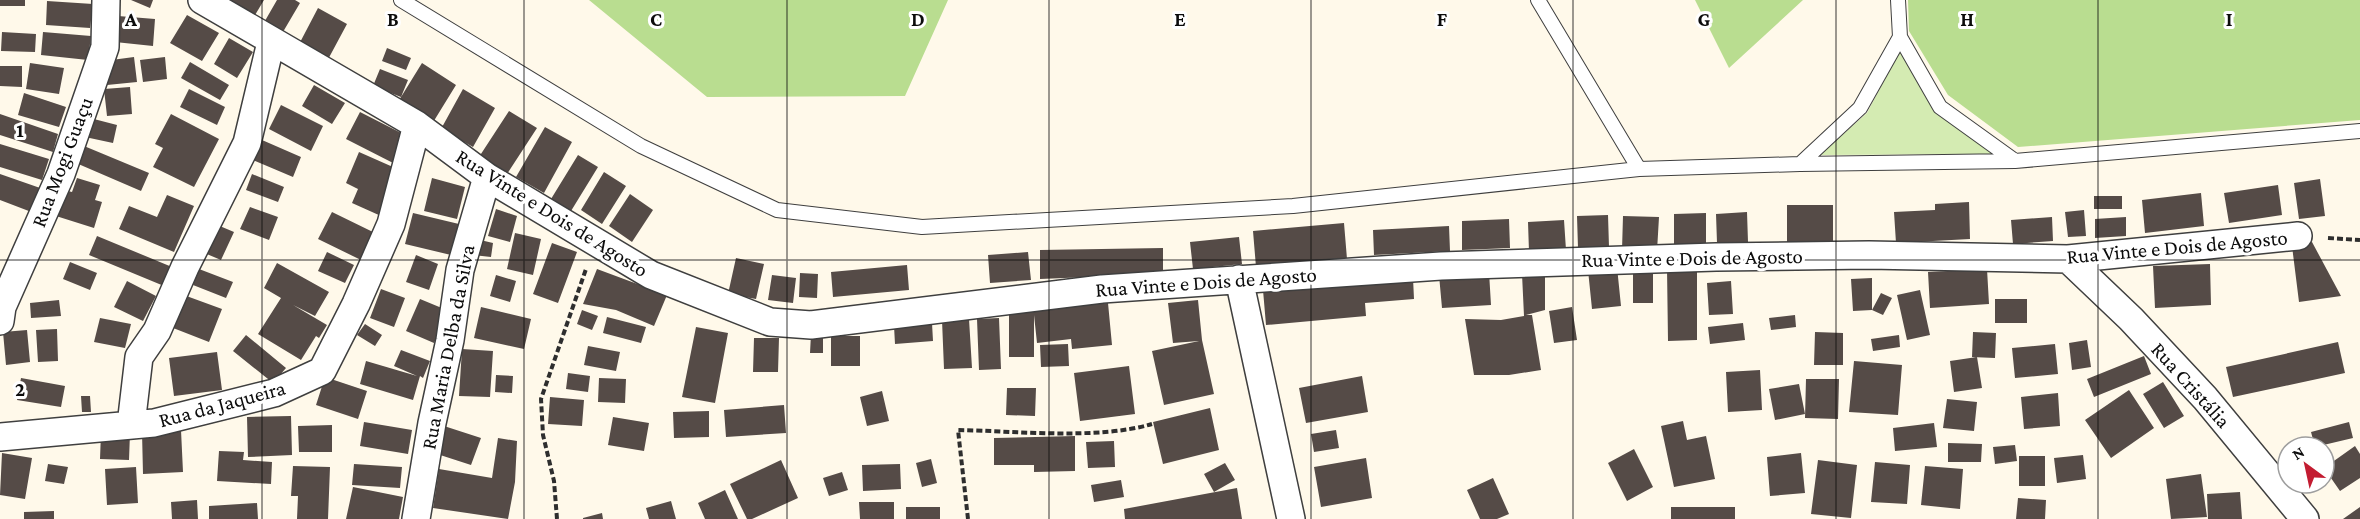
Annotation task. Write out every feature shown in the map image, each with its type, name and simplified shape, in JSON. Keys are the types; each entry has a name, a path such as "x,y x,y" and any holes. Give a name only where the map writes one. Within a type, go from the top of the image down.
{"street":[{"name":"Rua Mogi Guaçu","path":"0,321 2,308 61,174 105,47 106,0"},
{"name":"Rua Vinte e Dois de Agosto","path":"202,0 417,125 487,177 651,275 770,322 811,325 1102,289 1442,266 1716,257 1869,255 2068,259 2298,236"},
{"path":"131,425 139,357 157,331 185,267 247,143 271,42"},
{"name":"Rua da Jaqueira","path":"0,437 154,423 274,393 322,371 356,304 392,224 417,125"},
{"name":"Rua Maria Delba da Silva","path":"416,519 450,340 460,270 487,177"},
{"name":"Rua Cristália","path":"2068,259 2131,319 2205,398 2305,519"},
{"path":"1239,279 1291,519"}],"lane":[{"path":"401,0 640,146 777,210 922,227 1293,206 1639,169 2015,161 2360,131"},
{"path":"1538,0 1639,169"},
{"path":"1898,0 1900,37 1940,107 2015,161"},
{"path":"1800,164 1860,108 1900,37"}],"path":[{"path":"557,519 554,481 543,435 541,399 595,243"},
{"path":"968,519 958,430 1085,432 1134,429 1152,424"}],"green space":[{"path":"589,0 948,0 905,96 707,97"},
{"path":"1695,0 1803,0 1729,68"},
{"path":"1908,0 2360,0 2360,120 2018,147 1948,95 1909,31"},
{"path":"1900,50 1936,113 1995,154 1820,155 1867,113"}],"building":[{"path":"0,0 25,0 25,6 0,6"},
{"path":"131,0 153,0 150,8"},
{"path":"229,0 264,0 252,20 226,5"},
{"path":"277,0 295,0 300,3 280,37 262,26"},
{"path":"47,1 93,4 90,28 46,25"},
{"path":"318,8 347,24 325,65 296,50"},
{"path":"187,15 219,33 202,61 170,43"},
{"path":"118,16 155,19 153,46 115,42"},
{"path":"2,32 36,34 35,52 1,51"},
{"path":"43,32 91,36 88,60 41,55"},
{"path":"229,38 253,52 237,78 214,64"},
{"path":"387,48 411,58 406,70 382,61"},
{"path":"134,57 137,82 107,85 104,61"},
{"path":"165,57 167,79 143,82 140,60"},
{"path":"190,62 229,85 220,100 181,78"},
{"path":"30,63 64,68 59,94 26,89"},
{"path":"422,63 456,85 432,124 398,102"},
{"path":"0,66 22,66 22,87 0,86"},
{"path":"380,69 408,80 401,97 373,86"},
{"path":"314,85 345,103 332,124 302,106"},
{"path":"130,87 132,114 107,116 104,89"},
{"path":"189,89 225,107 217,125 180,107"},
{"path":"463,89 495,108 473,147 441,129"},
{"path":"24,93 66,107 59,127 18,115"},
{"path":"281,105 323,126 311,151 269,129"},
{"path":"509,111 537,128 507,174 479,157"},
{"path":"360,112 411,138 397,165 346,139"},
{"path":"0,114 58,134 53,152 0,135"},
{"path":"171,114 219,139 194,187 153,167 163,148 155,144"},
{"path":"90,118 117,125 113,143 85,137"},
{"path":"545,127 572,142 544,193 516,177"},
{"path":"262,140 301,157 293,177 253,160"},
{"path":"0,144 49,159 42,180 0,167"},
{"path":"84,146 149,173 141,191 76,163"},
{"path":"359,152 402,171 381,216 352,203 358,189 346,183"},
{"path":"578,155 598,167 571,211 551,199"},
{"path":"604,172 626,186 602,224 581,210"},
{"path":"0,174 43,189 34,213 0,200"},
{"path":"252,174 284,187 278,202 246,190"},
{"path":"77,178 100,185 95,200 102,202 94,228 56,216 64,190 72,192"},
{"path":"432,178 465,187 457,219 424,211"},
{"path":"2320,179 2325,216 2299,219 2294,183"},
{"path":"2278,185 2282,215 2229,223 2224,193"},
{"path":"2201,193 2204,226 2145,233 2142,200"},
{"path":"630,194 653,210 632,242 609,226"},
{"path":"167,195 194,206 174,252 119,229 129,206 157,217"},
{"path":"2094,196 2122,196 2122,209 2094,209"},
{"path":"1969,202 1970,239 1896,243 1894,212 1935,210 1935,204"},
{"path":"1787,205 1833,205 1833,247 1787,247"},
{"path":"250,207 278,217 269,240 240,229"},
{"path":"496,209 517,216 510,242 488,236"},
{"path":"2084,210 2086,236 2068,237 2065,212"},
{"path":"332,212 375,233 361,260 318,239"},
{"path":"1747,212 1748,242 1717,243 1716,214"},
{"path":"413,213 459,224 451,255 405,244"},
{"path":"1706,213 1706,247 1674,247 1674,214"},
{"path":"1608,215 1609,247 1578,248 1577,216"},
{"path":"1623,216 1659,217 1657,251 1622,250"},
{"path":"2052,217 2053,241 2013,244 2011,220"},
{"path":"2126,217 2126,236 2095,238 2095,219"},
{"path":"1509,219 1510,248 1462,250 1462,221"},
{"path":"1564,220 1566,250 1529,252 1528,222"},
{"path":"1344,223 1347,259 1256,267 1253,231"},
{"path":"215,224 234,232 221,260 202,252"},
{"path":"1449,226 1450,251 1374,255 1373,230"},
{"path":"515,233 541,239 533,275 507,269"},
{"path":"97,236 172,267 164,286 89,255"},
{"path":"1239,237 1242,264 1193,269 1190,242"},
{"path":"476,239 493,243 491,257 473,255"},
{"path":"2312,242 2341,296 2299,302 2292,246"},
{"path":"552,243 577,252 558,303 533,294"},
{"path":"1163,248 1163,274 1040,279 1040,250"},
{"path":"327,252 354,265 345,283 318,271"},
{"path":"1028,252 1031,280 990,283 988,255"},
{"path":"416,255 438,264 429,290 406,282"},
{"path":"736,258 764,264 756,299 728,294"},
{"path":"70,262 97,273 90,290 63,279"},
{"path":"277,263 329,292 315,316 293,305 327,325 319,338 316,336 301,360 258,334 281,298 264,288"},
{"path":"2210,264 2211,305 2155,308 2153,266"},
{"path":"907,265 909,290 833,297 831,272"},
{"path":"1633,265 1653,265 1653,303 1633,303"},
{"path":"1617,267 1621,306 1592,309 1588,270"},
{"path":"1667,268 1697,268 1697,340 1668,341"},
{"path":"199,269 233,282 226,298 193,285"},
{"path":"597,269 667,295 654,326 616,310 583,304"},
{"path":"1987,269 1989,304 1930,308 1928,272"},
{"path":"1489,272 1491,305 1442,308 1439,275"},
{"path":"800,273 818,274 817,298 799,297"},
{"path":"1545,273 1545,310 1526,315 1532,315 1541,370 1509,375 1474,375 1465,319 1501,320 1524,316 1522,274"},
{"path":"496,275 516,281 510,302 490,296"},
{"path":"772,275 796,278 793,303 768,300"},
{"path":"1413,278 1414,299 1365,303 1366,316 1266,325 1263,290"},
{"path":"1872,278 1872,310 1853,311 1851,279"},
{"path":"127,281 156,296 143,321 114,307"},
{"path":"1731,281 1733,314 1709,315 1707,283"},
{"path":"381,289 405,298 394,327 370,318"},
{"path":"1920,290 1930,335 1907,340 1897,295"},
{"path":"1881,293 1892,298 1883,315 1872,310"},
{"path":"181,294 222,309 209,342 168,326"},
{"path":"420,299 449,311 434,343 406,331"},
{"path":"1995,299 2027,299 2027,323 1995,323"},
{"path":"59,300 61,316 31,318 30,303"},
{"path":"1198,300 1202,340 1214,394 1164,405 1152,351 1199,341 1173,343 1168,303"},
{"path":"1108,303 1112,345 1072,349 1071,339 1037,343 1034,315 1034,357 1009,357 1009,313"},
{"path":"481,307 531,319 524,349 474,338"},
{"path":"1572,307 1577,340 1554,343 1549,311"},
{"path":"582,310 598,316 592,330 577,324"},
{"path":"1795,315 1796,327 1771,330 1769,318"},
{"path":"607,317 646,327 641,343 603,333"},
{"path":"100,318 131,324 125,348 94,342"},
{"path":"999,318 1001,369 979,370 977,319"},
{"path":"969,319 972,368 944,369 942,320"},
{"path":"932,323 933,341 895,344 894,326"},
{"path":"1743,323 1745,340 1710,344 1708,327"},
{"path":"365,324 382,335 375,346 357,335"},
{"path":"696,327 728,333 715,403 682,397"},
{"path":"57,329 58,361 38,362 36,330"},
{"path":"27,330 30,362 6,365 3,332"},
{"path":"1815,332 1843,333 1843,365 1814,365"},
{"path":"1973,332 1996,333 1995,358 1972,357"},
{"path":"811,334 823,335 823,353 810,353"},
{"path":"246,335 286,368 273,383 233,351"},
{"path":"1899,335 1900,347 1873,351 1871,339"},
{"path":"831,336 860,336 860,366 831,366"},
{"path":"754,338 779,338 778,372 753,372"},
{"path":"2087,340 2091,367 2072,370 2069,343"},
{"path":"2338,342 2345,373 2233,397 2226,367"},
{"path":"1068,344 1069,366 1041,367 1040,345"},
{"path":"2055,344 2058,374 2015,378 2012,348"},
{"path":"588,346 620,352 616,371 584,365"},
{"path":"462,349 493,351 490,397 459,396"},
{"path":"401,350 430,361 423,378 420,376 413,400 360,384 366,361 417,376 394,366"},
{"path":"217,352 222,390 174,396 169,358"},
{"path":"2144,356 2151,374 2094,397 2087,379"},
{"path":"1977,357 1982,388 1954,392 1950,361"},
{"path":"1854,361 1902,365 1898,415 1849,412"},
{"path":"1129,366 1135,414 1080,421 1074,373"},
{"path":"1760,370 1762,410 1728,412 1726,372"},
{"path":"568,373 590,376 588,392 566,389"},
{"path":"496,375 513,376 512,393 495,392"},
{"path":"1362,376 1368,412 1306,423 1299,388"},
{"path":"325,377 367,391 358,419 316,405"},
{"path":"21,378 65,386 61,407 17,400"},
{"path":"599,378 626,379 625,403 598,402"},
{"path":"1806,379 1839,379 1838,419 1805,418"},
{"path":"2163,382 2184,416 2164,428 2143,394"},
{"path":"1799,384 1805,414 1775,420 1769,389"},
{"path":"1007,388 1036,388 1035,416 1006,415"},
{"path":"2129,390 2154,428 2111,458 2085,420"},
{"path":"882,391 889,421 867,426 860,397"},
{"path":"2058,393 2060,426 2024,429 2021,397"},
{"path":"81,396 90,396 91,412 82,412"},
{"path":"550,397 584,400 582,426 548,424"},
{"path":"1947,399 1977,402 1974,431 1943,428"},
{"path":"784,405 786,433 726,437 724,410"},
{"path":"1210,408 1219,450 1163,464 1153,422"},
{"path":"709,411 709,437 674,438 673,412"},
{"path":"291,416 292,455 248,457 247,417"},
{"path":"613,417 649,423 644,451 608,445"},
{"path":"1683,421 1687,440 1706,436 1715,479 1674,487 1661,426"},
{"path":"364,422 412,430 408,454 360,446"},
{"path":"2349,422 2353,438 2336,442 2336,435 2312,435 2311,432"},
{"path":"1934,423 1937,447 1895,451 1893,428"},
{"path":"332,425 332,452 299,452 298,426"},
{"path":"444,426 481,438 471,465 434,453"},
{"path":"181,430 183,472 143,474 142,432"},
{"path":"1336,430 1339,448 1314,452 1311,434"},
{"path":"101,432 130,433 129,460 100,459"},
{"path":"1075,436 1075,471 1034,472 1034,465 994,465 994,438"},
{"path":"498,438 517,441 515,482 508,519 433,508 439,469 492,478"},
{"path":"1114,441 1115,467 1088,468 1086,442"},
{"path":"1948,443 1982,444 1981,462 1948,462"},
{"path":"2015,445 2017,461 1995,464 1993,447"},
{"path":"2355,446 2360,454 2360,478 2340,491 2336,485 2336,459"},
{"path":"1634,449 1653,487 1627,501 1608,463"},
{"path":"219,451 244,452 243,460 272,462 271,484 217,481"},
{"path":"2,453 32,458 25,499 0,495"},
{"path":"1801,453 1805,493 1770,496 1767,457"},
{"path":"2083,455 2086,479 2057,483 2054,458"},
{"path":"2019,456 2045,456 2045,486 2019,486"},
{"path":"1366,458 1372,498 1321,507 1314,467"},
{"path":"931,459 937,483 922,487 916,463"},
{"path":"781,460 798,498 752,519 747,519 730,484"},
{"path":"1818,460 1857,465 1851,518 1811,514"},
{"path":"1875,462 1910,465 1907,504 1871,502"},
{"path":"1225,463 1235,480 1214,492 1204,474"},
{"path":"48,464 68,467 64,484 45,481"},
{"path":"354,464 402,467 400,488 352,485"},
{"path":"900,464 901,489 863,491 862,465"},
{"path":"293,466 330,467 328,519 297,519 298,496 291,496"},
{"path":"1925,466 1963,469 1960,509 1921,505"},
{"path":"136,467 138,503 107,505 105,469"},
{"path":"842,472 848,490 829,496 823,478"},
{"path":"2201,474 2207,517 2171,519 2166,479"},
{"path":"1493,478 1509,514 1497,519 1480,519 1467,490"},
{"path":"1121,480 1124,497 1094,502 1091,485"},
{"path":"353,487 403,497 399,519 346,519"},
{"path":"1237,488 1242,519 1125,519 1124,509"},
{"path":"725,490 738,519 705,519 698,503"},
{"path":"2240,492 2242,519 2208,519 2207,494"},
{"path":"2018,498 2046,500 2045,519 2016,519"},
{"path":"197,500 198,519 172,519 171,502"},
{"path":"671,501 676,519 649,519 646,508"},
{"path":"859,502 894,502 894,519 860,519"},
{"path":"257,503 258,519 209,519 209,506"},
{"path":"906,507 940,507 940,519 906,519"},
{"path":"1671,507 1735,507 1735,519 1671,519"},
{"path":"2360,507 2360,519 2343,519"},
{"path":"54,511 54,519 24,519 24,512"},
{"path":"602,513 603,519 583,519 583,518"}]}
